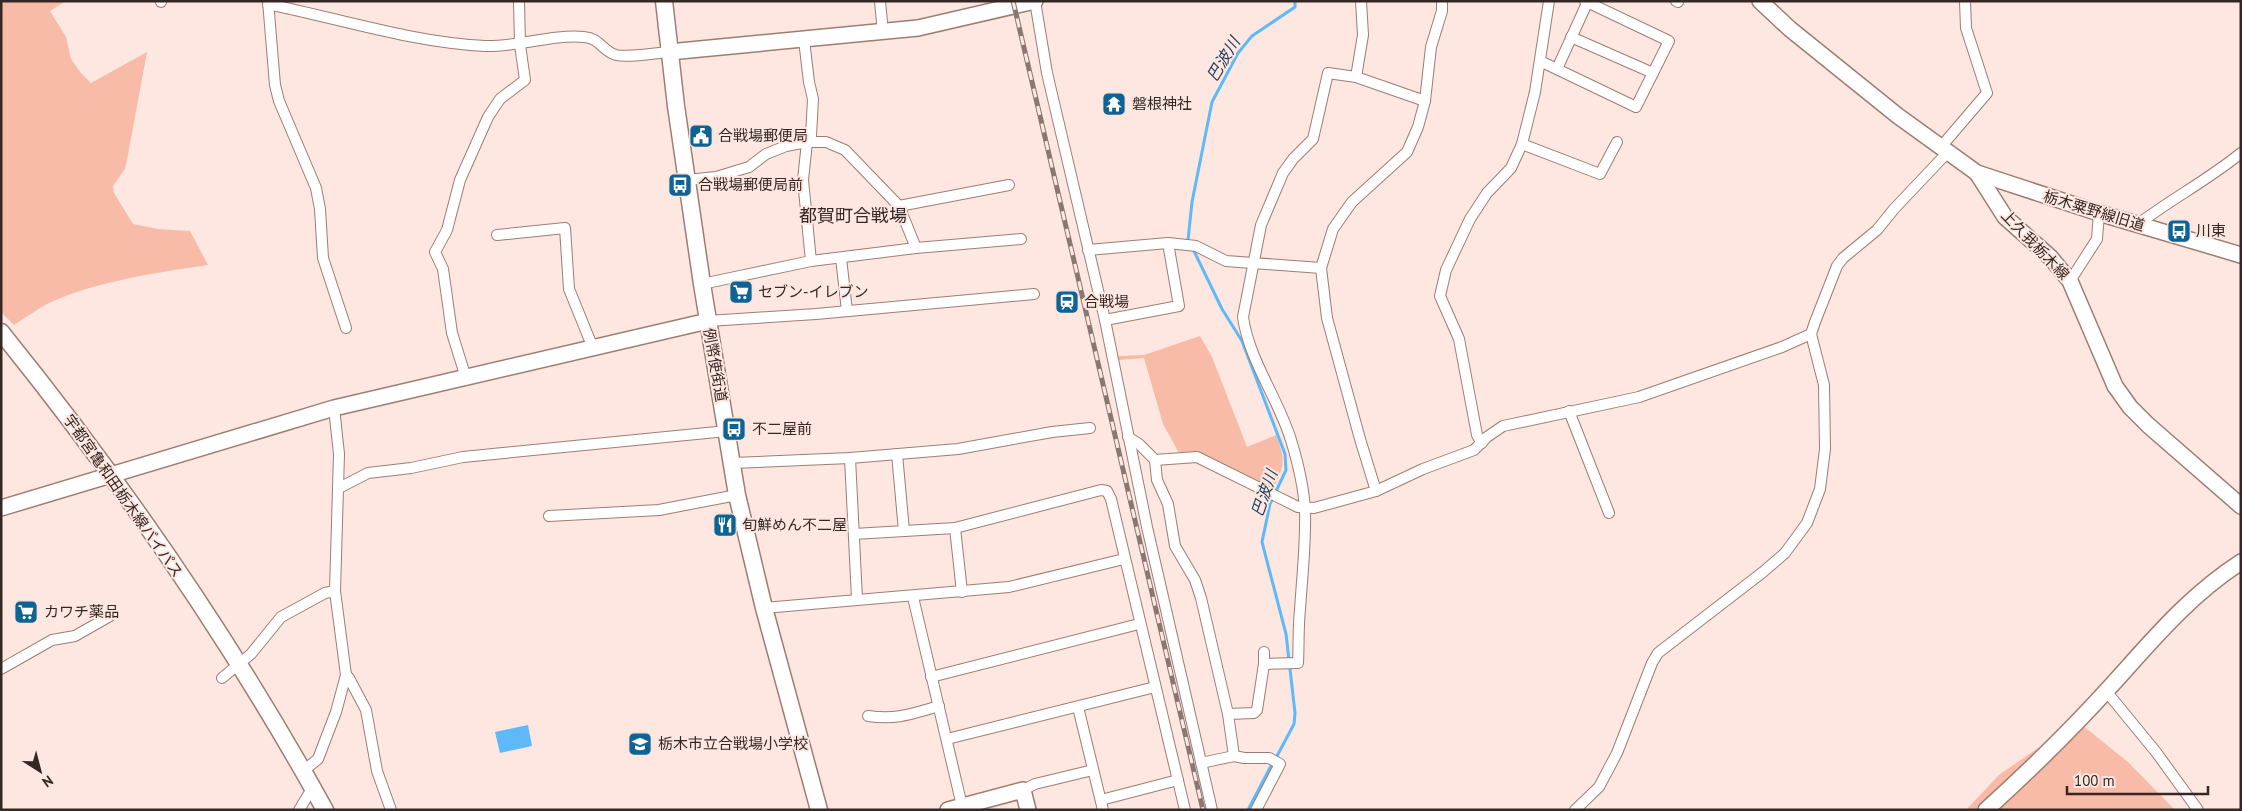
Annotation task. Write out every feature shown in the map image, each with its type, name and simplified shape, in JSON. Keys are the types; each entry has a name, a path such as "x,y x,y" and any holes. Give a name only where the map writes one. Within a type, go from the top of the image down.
{"main road":[{"name":"例幣使街道","path":"664,1 669,52 702,284 737,495 764,608 819,810"},
{"name":"宇都宮亀和田栃木線バイパス","path":"1,332 110,475 239,665 303,771 308,801"},
{"name":"宇都宮亀和田栃木線バイパス","path":"239,665 308,801 325,810"}],"street":[{"path":"466,378 452,333 443,270 436,252 447,230 460,180 488,117 500,100 525,80 520,45 519,1"},
{"path":"880,1 883,33"},
{"path":"346,328 324,264 320,209 316,188 279,101 275,85 268,2 405,36 483,46 520,45 558,38 583,37 595,39 608,51 617,55 883,33 945,23 1035,1 1047,73 1105,320 1128,437 1212,810"},
{"path":"1356,77 1363,35 1361,1"},
{"path":"1376,491 1360,439 1328,318 1321,268 1333,229 1352,202 1407,152 1418,127 1425,101 1431,47 1442,12 1442,1"},
{"path":"1482,443 1477,435 1459,339 1440,296 1446,270 1470,218 1487,193 1511,168 1522,144 1540,61 1549,1"},
{"name":"上久我栃木線","path":"1760,1 1790,29 1944,150 1977,173 2005,217 2050,257 2070,281 2115,386 2130,407 2241,506"},
{"path":"1575,810 1599,787 1617,753 1652,663 1658,653 1785,553 1807,523 1820,489 1825,449 1824,385 1810,334 1835,272 1843,258 1877,230 1944,150 1987,93 1966,28 1965,1"},
{"path":"1540,61 1636,107 1669,41 1587,2 1557,69"},
{"path":"1571,37 1653,73"},
{"path":"804,40 813,99 811,136 807,142 803,180 812,261"},
{"path":"1264,664 1298,663 1305,509 1299,470 1291,440 1280,410 1245,332 1243,317 1252,263 1261,225 1282,173 1315,136 1328,73 1356,77 1425,101"},
{"path":"687,180 716,176 748,167 766,154 786,146 807,142 826,142 846,150 899,206 916,248"},
{"path":"1522,144 1600,174 1617,142"},
{"path":"2137,225 2166,203 2216,173 2241,153"},
{"name":"栃木粟野線旧道","path":"1977,173 2137,225 2241,256"},
{"path":"899,206 1009,185"},
{"path":"2070,281 2097,238 2099,213"},
{"path":"497,234 565,228 569,289 593,348"},
{"path":"702,284 812,261 916,248 1021,239"},
{"path":"1088,250 1168,243 1196,246 1226,260 1321,268"},
{"path":"1105,320 1179,306 1168,243"},
{"path":"841,258 846,311"},
{"path":"1,508 334,408 708,321 1034,294"},
{"path":"1155,460 1197,457 1305,509 1376,491 1423,469 1474,450 1503,426 1639,397 1782,347 1810,334"},
{"path":"303,771 318,759 336,712 346,675 335,591 339,454 334,408"},
{"path":"1570,411 1608,513"},
{"path":"732,463 850,458 958,449 1052,432 1090,428"},
{"path":"338,488 368,473 411,468 463,457 727,431"},
{"path":"1128,437 1140,444 1155,460 1157,480 1168,504 1175,546 1195,580 1201,598 1228,714 1234,756"},
{"path":"897,454 904,531"},
{"path":"850,458 858,599"},
{"path":"854,534 955,528 1105,490 1111,499 1154,688 1185,810"},
{"path":"549,516 659,510 737,495"},
{"path":"955,528 962,592"},
{"path":"764,608 1009,588 1124,559"},
{"path":"1986,810 2028,772 2183,607 2202,589 2241,562"},
{"path":"222,678 239,665 281,617 294,608 325,593 335,591"},
{"path":"913,597 947,739 955,808 1023,790 1035,784 1093,770"},
{"path":"1,669 52,640 75,636 110,616"},
{"path":"931,677 1139,624"},
{"path":"1228,714 1254,712 1257,710 1264,652"},
{"path":"346,675 350,678 366,710 377,772 391,810"},
{"path":"947,739 1154,688"},
{"path":"2106,691 2156,752 2198,810"},
{"path":"868,716 888,719 938,706"},
{"path":"1078,707 1102,805 1178,780"},
{"path":"1201,762 1234,756 1244,758 1264,757 1280,764 1256,810"},
{"path":"1023,790 1028,810"}],"shaded area":[{"path":"1,1 66,1 50,11 66,37 71,59 91,83 147,52 125,169 113,186 114,193 133,224 158,229 190,231 208,265 126,279 85,289 47,304 14,325 1,312"},
{"path":"1200,336 1212,357 1247,447 1276,435 1283,462 1273,490 1193,452 1179,453 1163,424 1144,358 1119,360 1118,356 1144,355"},
{"path":"2077,721 2128,762 2175,810 1966,810 1999,775"}],"water":[{"path":"528,725 532,746 500,753 495,732"}],"waterway":[{"name":"巴波川","path":"1188,240 1192,202 1212,102 1238,53 1252,36 1295,7 1295,1"},
{"name":"巴波川","path":"1193,249 1222,309 1242,341 1285,454 1286,470 1270,504 1262,542 1286,634 1295,713 1294,724 1277,756"},
{"name":"巴波川","path":"1248,810 1272,764"}],"railway":[{"path":"1013,1 1203,810"}],"place":[{"name":"磐根神社","path":"1114,104"},
{"name":"合戦場郵便局","path":"701,136"},
{"name":"合戦場郵便局前","path":"680,185"},
{"name":"川東","path":"2179,231"},
{"name":"セブン-イレブン","path":"741,292"},
{"name":"合戦場","path":"1067,302"},
{"name":"不二屋前","path":"734,429"},
{"name":"旬鮮めん不二屋","path":"725,525"},
{"name":"カワチ薬品","path":"26,612"},
{"name":"栃木市立合戦場小学校","path":"640,744"}],"district":[{"name":"都賀町合戦場","path":"853,216"}]}
